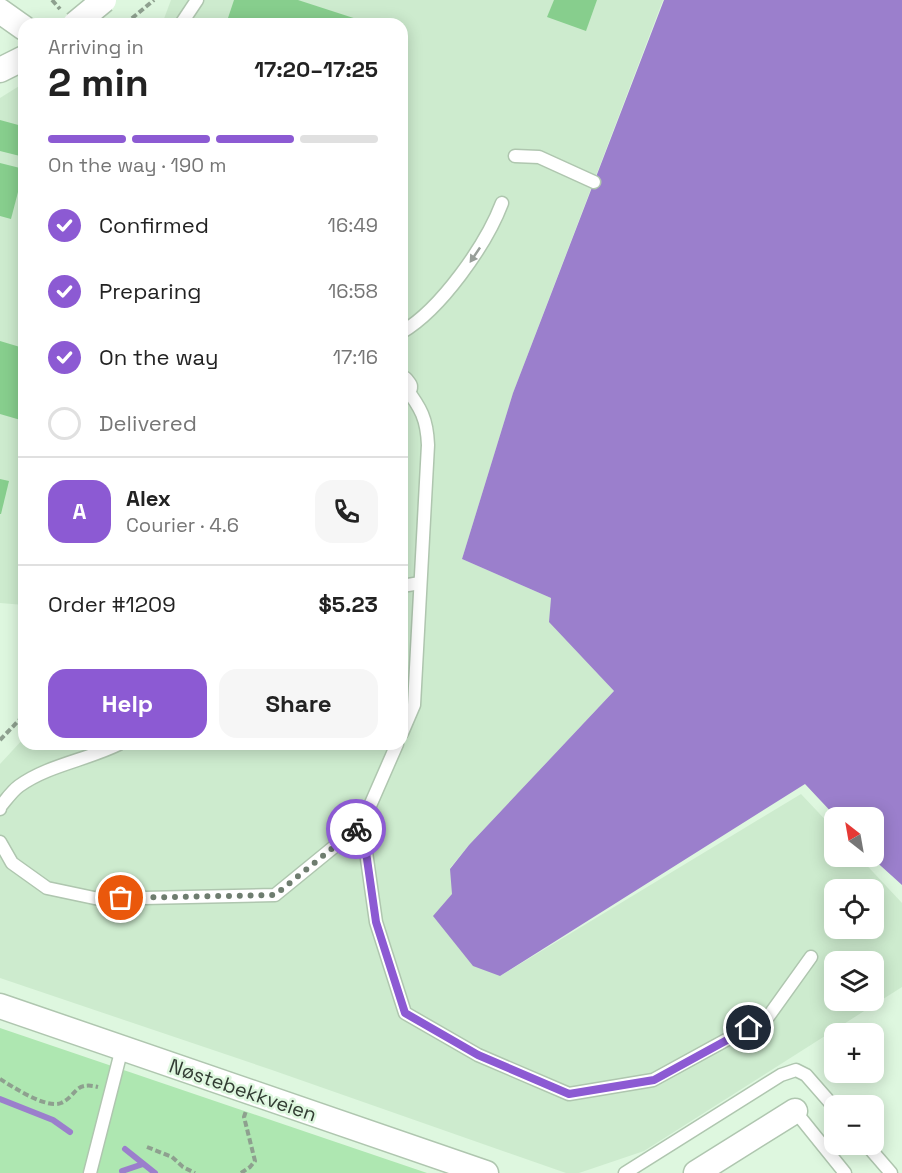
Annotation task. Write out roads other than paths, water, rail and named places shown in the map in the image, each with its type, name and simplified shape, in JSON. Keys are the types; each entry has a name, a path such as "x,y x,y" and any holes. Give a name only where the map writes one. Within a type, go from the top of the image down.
{"street":[{"path":"82,18 104,0"},
{"path":"0,11 18,24"},
{"path":"0,70 18,61"},
{"name":"Nøstebekkveien","path":"0,1006 486,1173"},
{"path":"696,1173 795,1111"}],"lane":[{"path":"185,18 197,0"},
{"path":"515,156 539,157 594,182"},
{"path":"408,327 434,305 470,263 494,222 502,203"},
{"path":"408,391 423,413 427,429 414,705 408,720"},
{"path":"408,585 420,583"},
{"path":"0,809 18,786 52,769 106,750"},
{"path":"0,842 12,864 47,888 99,899 275,895 362,824 394,750"},
{"path":"362,824 376,922 405,1013 478,1055 569,1094 654,1080 768,1017 811,957"},
{"path":"90,1173 122,1048"},
{"path":"626,1173 782,1075 796,1070 806,1075 824,1096"},
{"path":"795,1111 845,1173"},
{"path":"875,1155 891,1173"}],"waterway":[{"path":"0,1099 53,1120 70,1132"},
{"path":"125,1149 155,1173"},
{"path":"122,1171 143,1164"}]}
